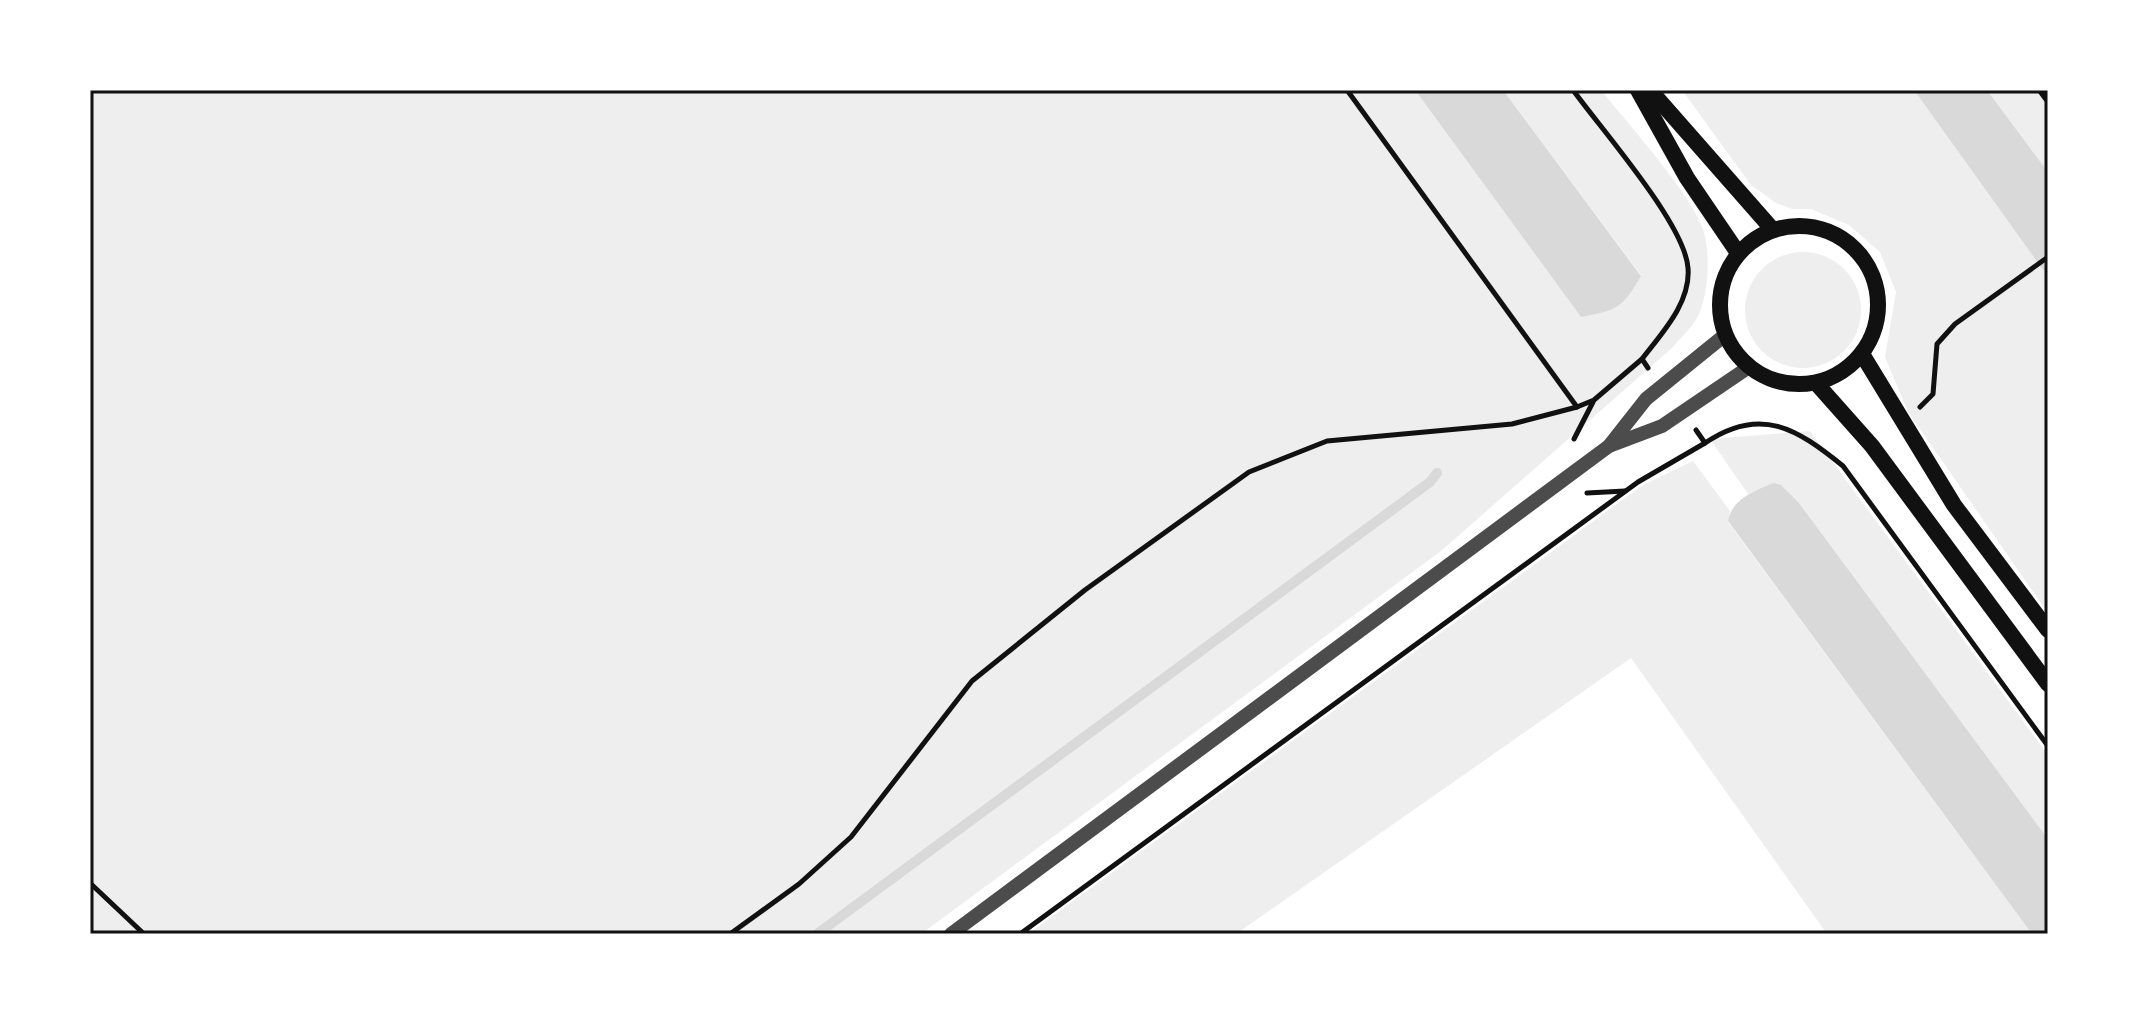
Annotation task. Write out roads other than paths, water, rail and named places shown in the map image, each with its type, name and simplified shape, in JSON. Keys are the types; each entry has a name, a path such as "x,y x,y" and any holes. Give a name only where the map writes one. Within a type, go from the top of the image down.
{"main road":[{"path":"1638,90 1687,178 1738,253"},
{"path":"1650,90 1773,230"},
{"path":"1806,226 1838,236 1864,259 1877,289 1877,323 1862,354 1842,372 1816,383 1793,385 1770,379 1749,367 1725,335 1719,306 1724,278 1738,253 1773,230 1806,226"},
{"path":"1862,354 1954,505 2048,630"},
{"path":"1816,383 1872,446 2048,684"}],"street":[{"path":"951,934 1609,446 1646,399 1725,335"},
{"path":"1609,446 1662,426 1749,367"}],"waterway":[{"path":"817,934 1430,482 1437,473"}]}
